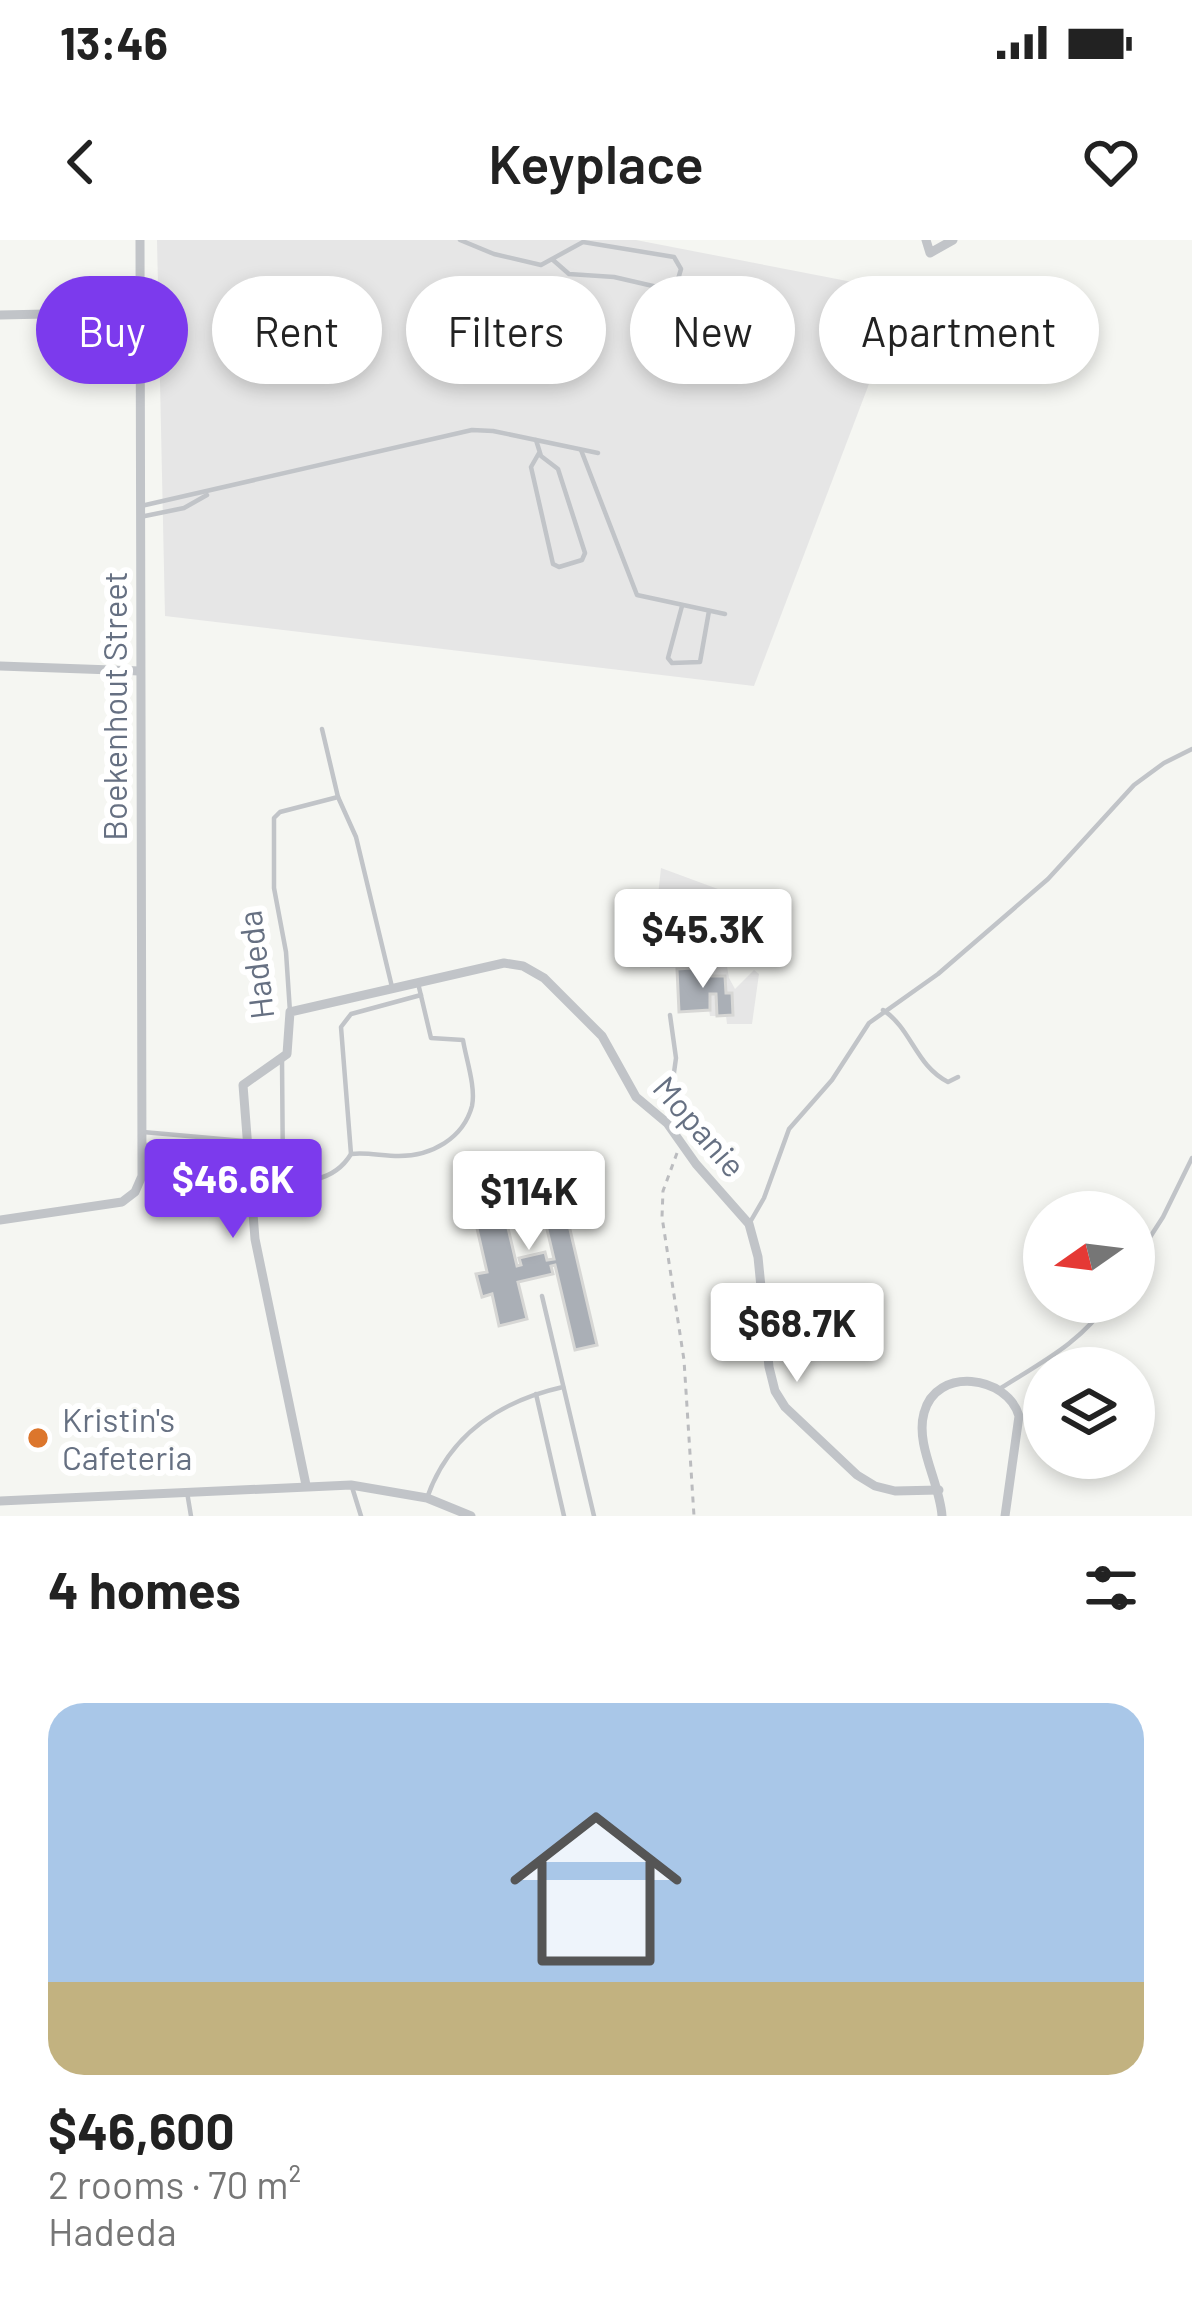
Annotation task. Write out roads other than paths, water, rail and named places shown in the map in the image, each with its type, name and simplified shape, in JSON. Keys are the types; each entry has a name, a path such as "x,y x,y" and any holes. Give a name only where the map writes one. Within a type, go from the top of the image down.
{"street":[{"name":"Boekenhout Street","path":"0,1220 122,1202 138,1188 142,1171 140,240"},
{"path":"926,240 930,253 953,240"},
{"path":"0,315 36,314"},
{"path":"0,666 140,670"},
{"name":"Mopanie","path":"290,1012 489,963 531,969 602,1036 636,1097 667,1123 696,1165 749,1224 758,1257 769,1367 785,1407 857,1475 875,1486 896,1491 939,1490"},
{"name":"Hadeda","path":"290,1012 290,1047 282,1059 243,1085 250,1181 269,1318 306,1485"},
{"path":"942,1516 922,1428 928,1404 938,1392 979,1381 1001,1388 1014,1402 1019,1422 1005,1516"},
{"path":"0,1502 351,1484 427,1498 472,1516"}],"lane":[{"path":"460,240 538,264 583,242 674,257 681,269 676,286 666,289 569,274 554,260"},
{"path":"140,512 472,430 598,454"},
{"path":"536,440 539,453 559,469 585,553 582,560 559,567 553,564 531,466 539,453"},
{"path":"581,450 631,586 646,599 725,614"},
{"path":"140,512 184,508 212,492"},
{"path":"682,606 668,658 672,663 700,662 709,610"},
{"path":"322,729 338,797 356,837 392,987"},
{"path":"749,1224 764,1198 789,1129 826,1090 865,1028 945,968 1041,884 1134,785 1192,749"},
{"name":"Hadeda","path":"290,1012 286,952 274,888 274,818 280,812 338,797"},
{"path":"250,1181 327,1177 351,1154 405,1156 451,1140 471,1109 463,1040 431,1038 417,981"},
{"path":"351,1154 340,1027 351,1014 421,995"},
{"path":"883,1010 898,1021 914,1052 936,1076 948,1082 958,1077"},
{"path":"667,1123 676,1058 670,1015"},
{"path":"282,1059 283,1180"},
{"path":"142,1138 248,1142"},
{"path":"142,1138 250,1158"},
{"path":"1155,1229 1192,1158"},
{"path":"542,1296 594,1516"},
{"path":"1001,1388 1067,1346 1092,1323"},
{"path":"427,1498 440,1466 461,1438 508,1404 563,1387"},
{"path":"536,1394 564,1516"},
{"path":"351,1484 361,1516"},
{"path":"187,1492 191,1516"}],"place":[{"name":"Kristin's Cafeteria","path":"38,1438"}]}
